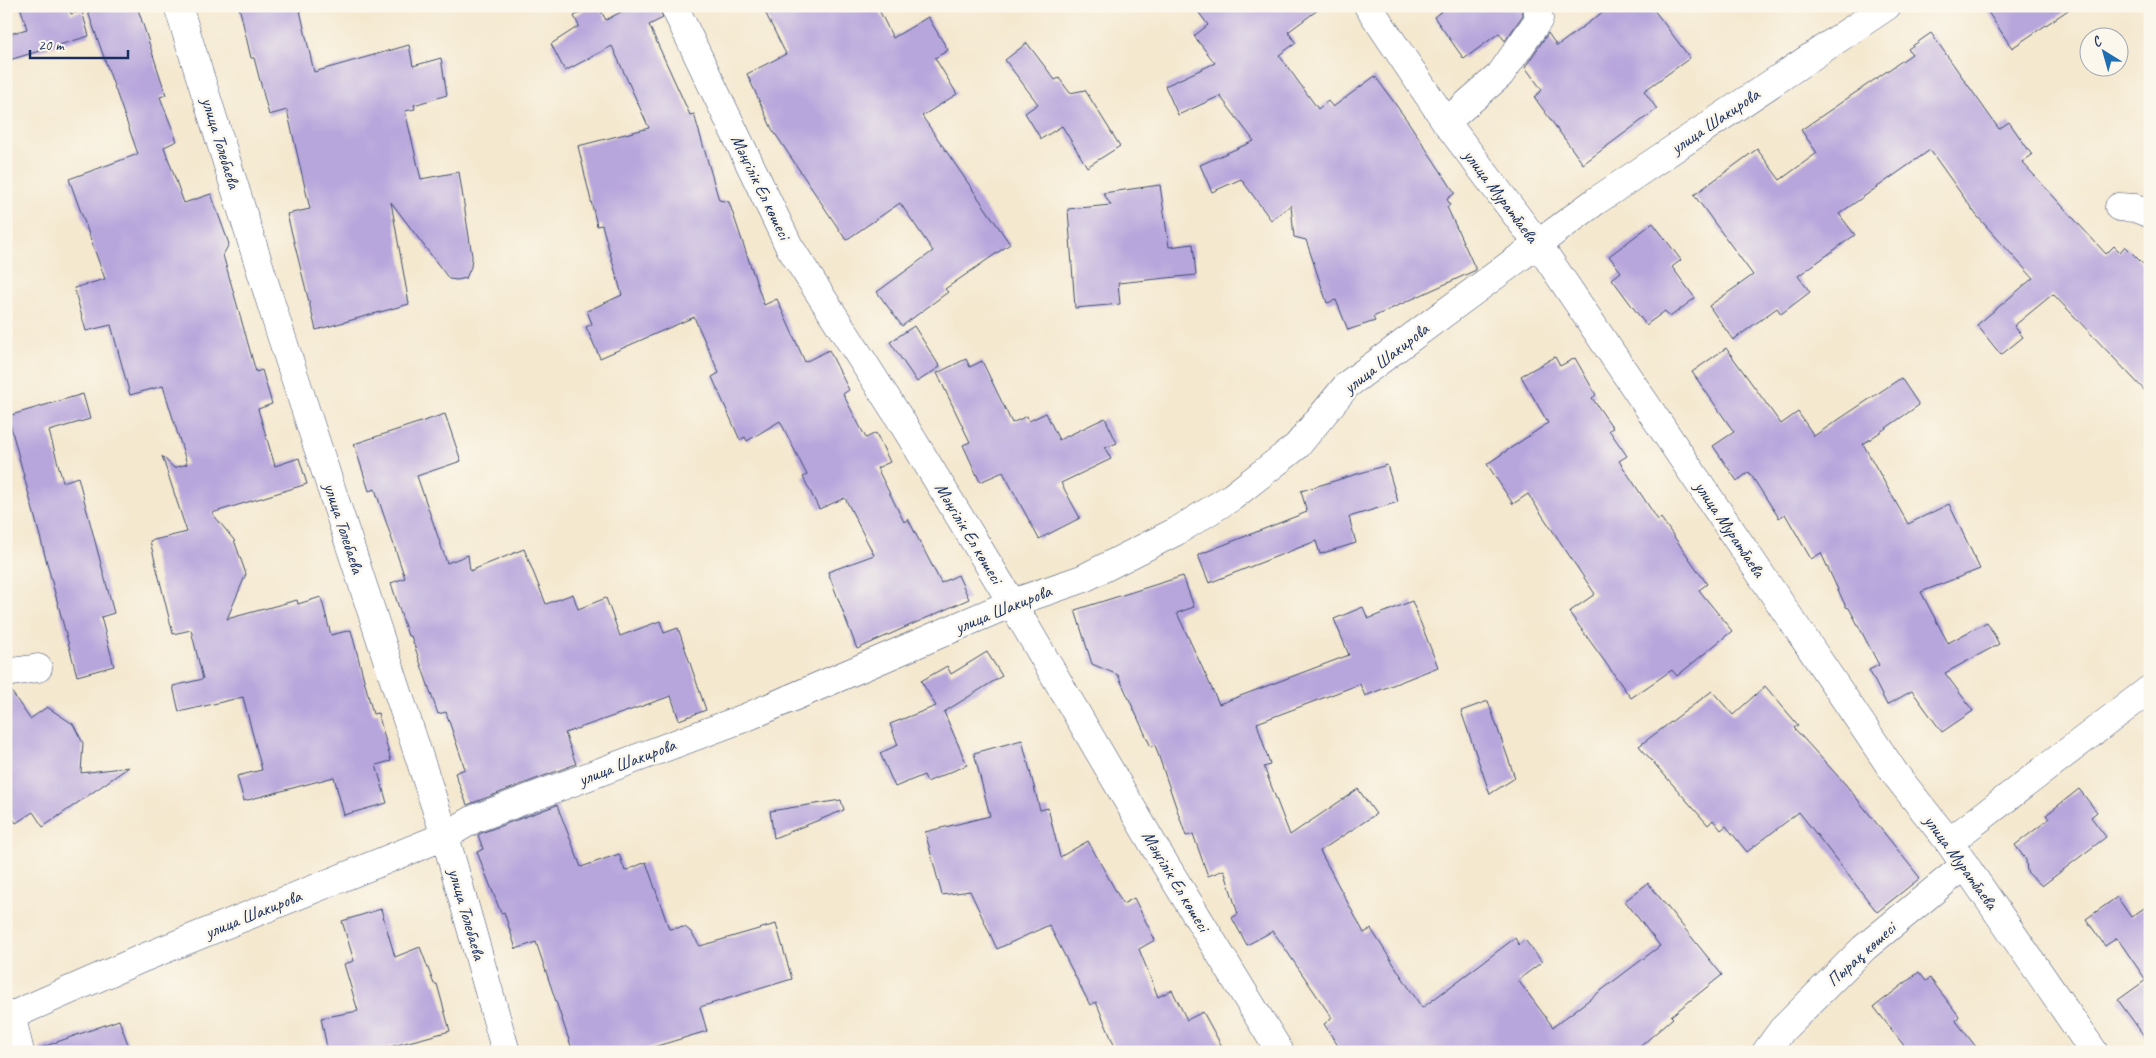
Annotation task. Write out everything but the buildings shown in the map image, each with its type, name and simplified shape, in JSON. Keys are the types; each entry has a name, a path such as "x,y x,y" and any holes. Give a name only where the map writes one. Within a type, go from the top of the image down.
{"street":[{"name":"улица Толебаева","path":"178,6 279,328 445,836 506,1052"},
{"name":"Мәңгілік Ел көшесі","path":"674,6 789,246 900,419 1012,603 1157,851 1280,1052"},
{"name":"улица Муратбаева","path":"1368,6 1446,122 1538,244 1896,775 1949,842 2094,1052"},
{"path":"1446,122 1500,75 1539,19 1537,6"},
{"name":"улица Шакирова","path":"9,1016 152,954 445,836 474,819 747,717 1012,603 1082,579 1176,531 1232,497 1297,446 1347,386 1596,201 1888,6"},
{"path":"2119,207 2135,208 2150,214"},
{"path":"6,673 38,668"},
{"path":"1949,842 2150,689"},
{"name":"Пырақ көшесі","path":"1766,1052 1782,1030 1864,948 1965,865"},
{"path":"9,1016 20,1052"}]}
